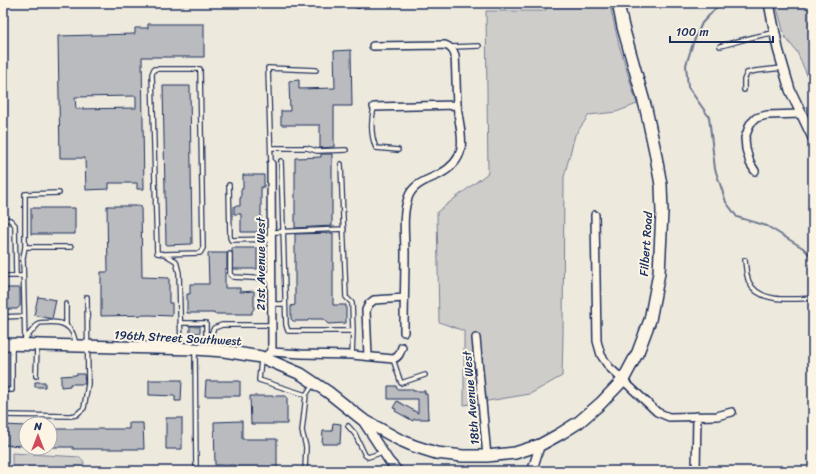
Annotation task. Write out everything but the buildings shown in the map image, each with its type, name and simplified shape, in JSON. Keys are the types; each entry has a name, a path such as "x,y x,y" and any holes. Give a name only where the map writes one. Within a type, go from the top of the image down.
{"main road":[{"name":"Filbert Road","path":"540,445 579,422 601,403 623,380 638,352 650,320 659,273 662,212 661,185 646,109 623,27 618,3"},
{"path":"769,3 778,49 790,90 813,138"},
{"name":"196th Street Southwest","path":"7,344 25,342 82,346 204,349 261,357 301,374 328,392 362,420 398,439 436,453 463,456 487,456 515,453 540,445"}],"street":[{"path":"373,46 439,44 450,47 454,55 457,105 462,143 456,162 440,174 415,186 407,199 405,217 404,332"},
{"path":"374,107 457,105"},
{"path":"755,171 750,163 746,149 745,138 750,124 756,118 767,115 802,114"},
{"name":"21st Avenue West","path":"271,164 272,352"},
{"path":"595,215 597,341 601,355 609,367 657,412 669,417 716,416 732,412"},
{"path":"368,356 366,310 369,304 374,300 404,298"},
{"name":"18th Avenue West","path":"476,338 487,456"},
{"path":"261,357 272,352 352,355 392,359 397,358 402,347"},
{"path":"696,471 697,416"},
{"path":"362,420 389,461 398,471"},
{"path":"532,471 540,445"}],"lane":[{"path":"720,46 759,35 775,33"},
{"path":"450,47 479,46"},
{"path":"271,164 268,68 316,70"},
{"path":"744,90 744,80 747,73 783,68"},
{"path":"164,254 200,253 203,248 200,69 154,69 152,74 157,253 164,254 176,261 179,273 181,349"},
{"path":"374,107 372,130 373,142 376,148 398,150"},
{"path":"271,148 307,148 317,151 346,150"},
{"path":"281,160 285,304 286,325 288,331 353,331"},
{"path":"341,164 346,297 352,303 352,355"},
{"path":"229,185 231,240 272,236 283,231 344,230"},
{"path":"25,342 23,258 25,247 25,194 59,193"},
{"path":"3,219 10,220 15,225 16,276"},
{"path":"25,247 71,247"},
{"path":"230,254 230,274 233,277 272,279"},
{"path":"745,260 750,283 754,289 762,295 786,300 813,298"},
{"path":"3,276 23,276"},
{"path":"3,415 70,416 76,415 84,408 88,384 82,346 87,297"},
{"path":"66,304 66,325"},
{"path":"272,304 285,304"},
{"path":"3,317 24,316"},
{"path":"25,342 39,323 56,322 66,325 82,346"},
{"path":"180,323 206,323 196,471"},
{"path":"204,349 214,328 222,325 272,325"},
{"path":"3,390 12,390 7,344"},
{"path":"36,376 37,344"},
{"path":"261,357 259,380 306,395"},
{"path":"392,359 401,383 425,375"},
{"path":"305,471 306,447 302,431 306,395 314,383"},
{"path":"348,426 355,434 365,455 368,457 383,452"}],"shaded area":[{"path":"548,3 611,3 611,10 619,45 637,104 616,112 589,115 575,135 564,177 562,376 530,394 464,405 464,331 439,322 437,212 488,173 486,11 545,11"},
{"path":"769,3 813,3 813,94 797,52 785,37 777,8"},
{"path":"12,453 18,453 18,456 80,457 84,462 83,471 12,471"}],"waterway":[{"path":"724,3 716,8 702,23 693,43 686,65 688,87 709,117 715,169 726,202 737,217 767,226 803,248 813,258"}]}
